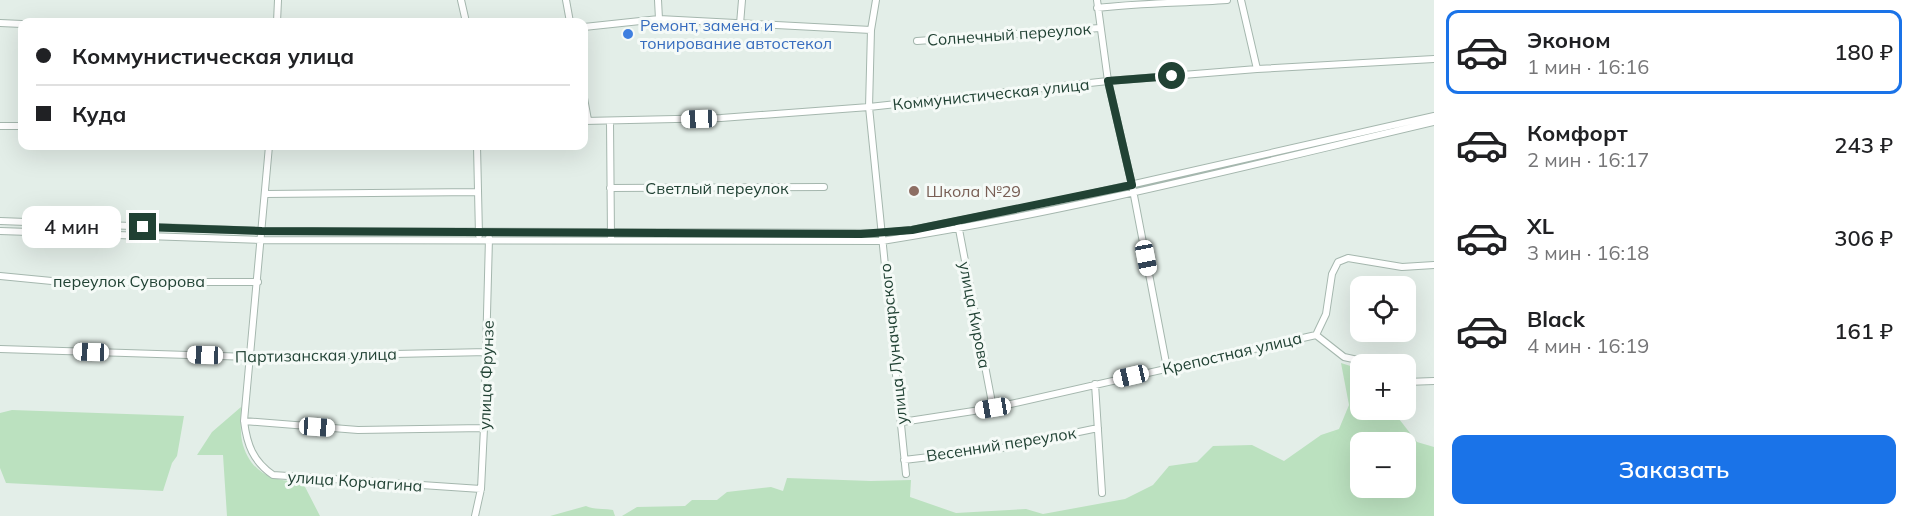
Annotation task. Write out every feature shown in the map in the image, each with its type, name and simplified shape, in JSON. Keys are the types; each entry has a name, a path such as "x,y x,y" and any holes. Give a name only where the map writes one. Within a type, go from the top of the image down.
{"street":[{"path":"277,18 278,0"},
{"path":"461,0 465,18"},
{"path":"566,0 569,18"},
{"path":"658,0 659,20"},
{"path":"740,24 742,0"},
{"name":"улица Луначарского","path":"876,0 871,30 869,107 906,474"},
{"path":"1096,0 1108,81 1132,185 1167,368"},
{"name":"Солнечный переулок","path":"1097,8 1140,3 1154,5 1227,0"},
{"path":"1241,0 1257,69"},
{"path":"588,27 659,20 871,30"},
{"path":"0,23 18,24"},
{"name":"Солнечный переулок","path":"917,41 1100,28"},
{"name":"Коммунистическая улица","path":"588,121 721,118 869,107 1108,81 1257,69 1434,59"},
{"path":"0,221 262,231 882,233 957,221 1132,185 1434,116"},
{"path":"610,122 611,241"},
{"path":"0,231 262,240 882,241 959,229 1133,193 1434,122"},
{"path":"0,126 18,126"},
{"path":"269,150 244,421 358,430 484,428"},
{"path":"477,150 479,241"},
{"name":"Светлый переулок","path":"610,188 824,188"},
{"path":"265,194 478,192"},
{"name":"улица Кирова","path":"957,221 993,408"},
{"name":"улица Фрунзе","path":"475,516 481,489 488,352 489,233"},
{"path":"1350,358 1344,357 1316,334 1326,314 1332,274 1338,262 1348,258 1402,267 1434,266"},
{"name":"переулок Суворова","path":"0,276 62,282 258,282"},
{"name":"Крепостная улица","path":"902,422 993,408 1316,334"},
{"name":"Партизанская улица","path":"0,349 251,357 488,352"},
{"path":"1416,382 1434,381"},
{"path":"1095,384 1102,493"},
{"name":"улица Корчагина","path":"244,421 246,441 258,465 273,475 481,489"},
{"name":"Весенний переулок","path":"904,459 997,448 1098,428"}],"green space":[{"path":"1341,363 1350,366 1350,420 1400,420 1409,432 1350,432 1350,498 1416,498 1416,441 1434,447 1434,516 622,516 637,507 685,506 692,500 717,500 727,492 771,487 783,491 787,478 911,480 910,497 956,513 1026,509 1043,514 1125,499 1153,485 1169,466 1197,462 1213,446 1252,445 1284,461 1321,435 1339,429 1349,405"},
{"path":"241,407 242,441 250,461 256,468 272,477 302,481 320,516 227,516 223,455 197,455 212,432"},
{"path":"12,410 184,416 177,456 172,463 163,491 6,483 0,468 0,413"},
{"path":"586,506 613,510 615,516 550,516"}],"place":[{"name":"Ремонт, замена и тонирование автостекол","path":"628,34"},
{"name":"Школа №29","path":"914,191"}],"route":[{"path":"143,227 262,231 489,233 861,234 912,230 1132,185 1108,81 1172,76"}]}
